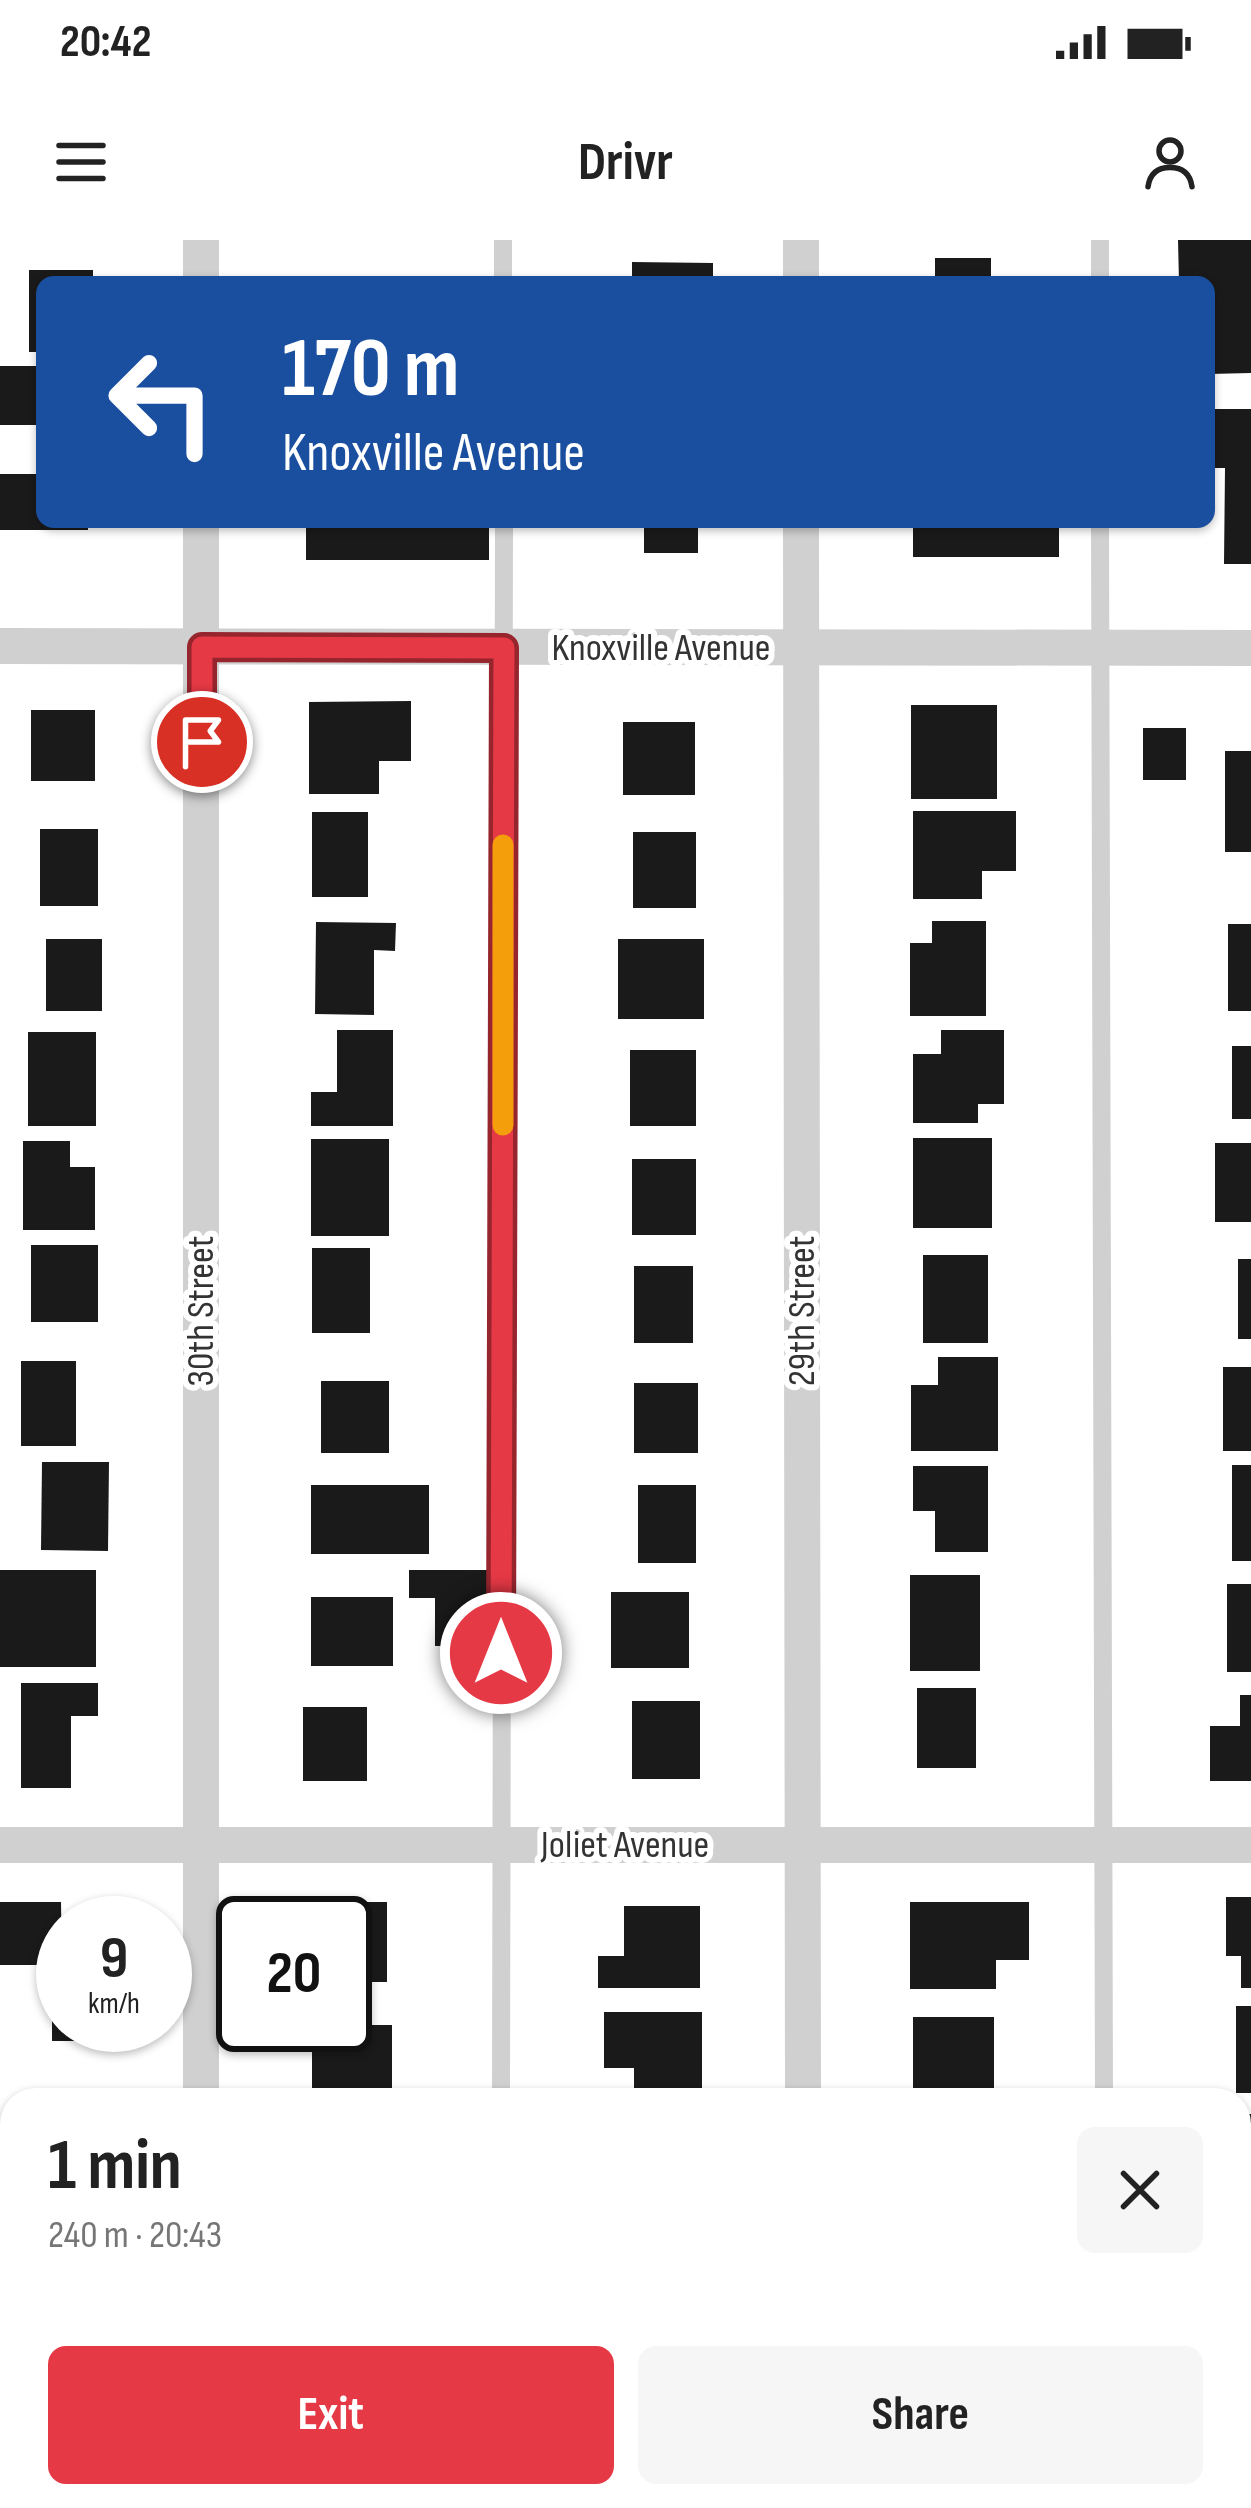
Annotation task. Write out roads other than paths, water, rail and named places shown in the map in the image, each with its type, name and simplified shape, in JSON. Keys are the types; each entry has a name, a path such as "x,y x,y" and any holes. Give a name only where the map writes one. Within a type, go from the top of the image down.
{"street":[{"path":"202,240 202,276"},
{"path":"801,240 801,276"},
{"name":"30th Street","path":"202,528 202,2088"},
{"name":"29th Street","path":"801,528 803,2088"},
{"name":"Knoxville Avenue","path":"0,646 1251,648"},
{"name":"Joliet Avenue","path":"0,1845 1251,1845"}],"lane":[{"path":"503,240 503,276"},
{"path":"1100,240 1100,276"},
{"path":"501,2088 504,528"},
{"path":"1100,528 1104,2088"}]}
